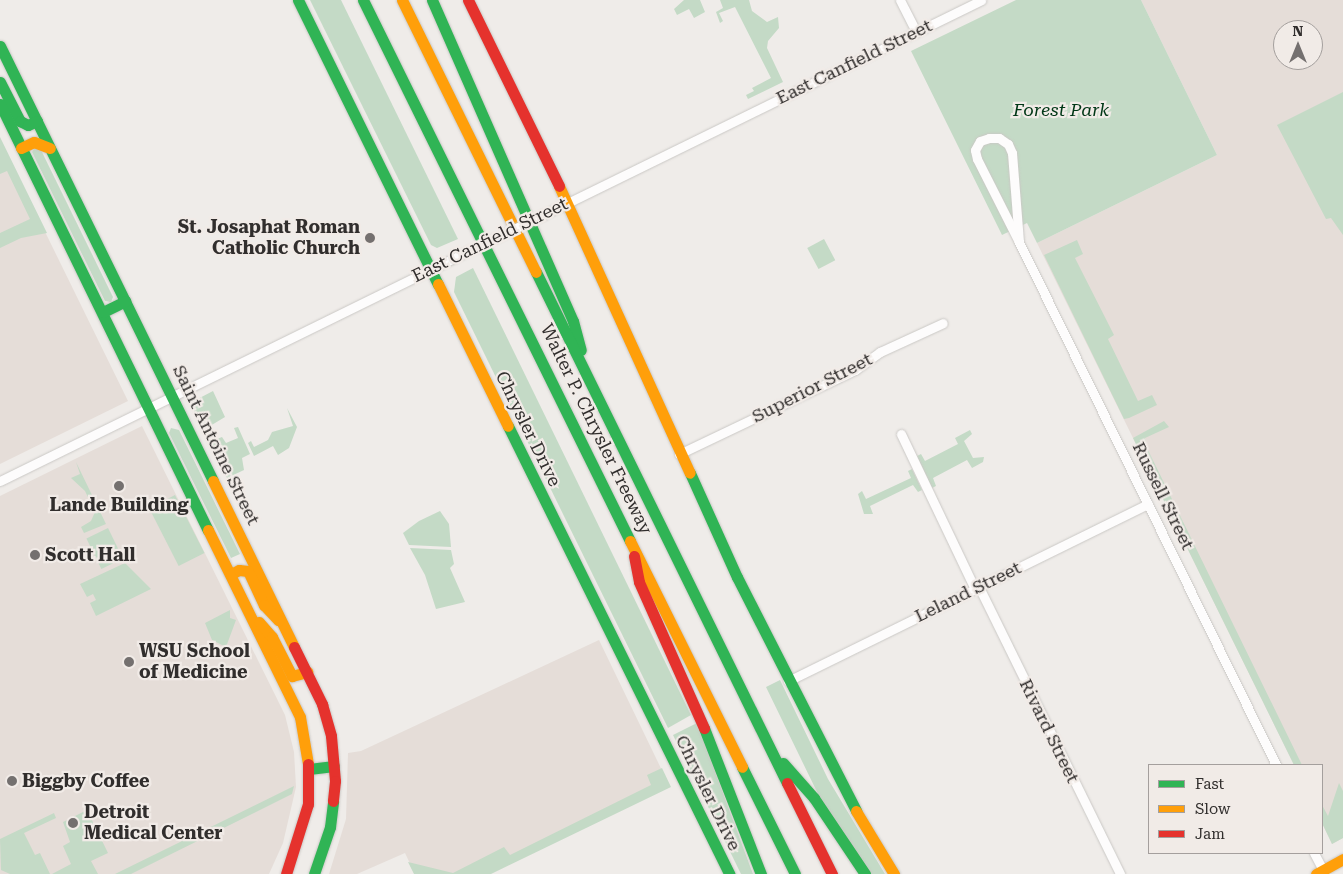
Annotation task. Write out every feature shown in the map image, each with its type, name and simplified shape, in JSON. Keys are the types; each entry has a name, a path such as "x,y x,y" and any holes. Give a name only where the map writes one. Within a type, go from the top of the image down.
{"main road":[{"name":"Chrysler Drive","path":"298,0 728,874"},
{"name":"Walter P. Chrysler Freeway","path":"363,0 630,535 795,874"},
{"name":"Walter P. Chrysler Freeway","path":"402,0 832,874"},
{"path":"432,0 573,321 590,384"},
{"path":"468,0 568,203 679,454 788,681 840,785 894,874"},
{"name":"Saint Antoine Street","path":"0,46 286,628 328,723 334,766 332,815 314,874"},
{"path":"0,57 13,71"},
{"path":"0,82 20,121 28,125 37,120"},
{"path":"0,104 300,717 309,769 308,804 286,874"},
{"path":"22,148 34,142 50,148"},
{"path":"103,312 126,301"},
{"path":"630,535 639,582 697,710 761,874"},
{"path":"231,574 238,570 248,571 264,605 286,628"},
{"path":"248,609 272,637 292,676 307,672"},
{"path":"770,749 814,798 865,874"},
{"path":"309,769 334,766"},
{"path":"1321,873 1343,859"}],"street":[{"path":"900,0 916,32"},
{"name":"East Canfield Street","path":"0,481 980,0"},
{"name":"Russell Street","path":"1020,242 1012,154 1008,144 999,138 989,138 980,141 975,150 977,159 1020,242 1276,764"},
{"name":"Superior Street","path":"679,454 855,370 880,352 943,323"},
{"name":"Rivard Street","path":"901,434 1120,874"},
{"name":"Leland Street","path":"788,681 1148,504"},
{"path":"1314,854 1321,873"}],"shaded area":[{"path":"1141,0 1343,0 1343,838 1332,844 1323,825 1323,764 1294,764 1037,243 1217,155"},
{"path":"0,140 128,401 0,464"},
{"name":"WSU School of Medicine","path":"142,426 285,715 294,752 296,787 283,843 269,874 0,874 0,496"},
{"path":"599,640 669,785 487,874 415,874 405,853 357,874 329,874 346,819 348,753 361,751"}],"green space":[{"path":"310,0 341,0 458,239 437,248 431,245"},
{"path":"684,0 700,0 705,12 694,18 689,9 677,15 674,9"},
{"path":"720,0 749,0 752,11 767,22 778,17 779,28 768,41 767,48 783,82 748,99 746,95 754,91 752,88 771,78 735,7 719,13 723,21 720,23 716,12 723,8"},
{"name":"Forest Park","path":"1016,0 1141,0 1217,155 1037,243 1027,223 1002,235 911,51"},
{"path":"1343,92 1343,235 1331,218 1326,219 1277,125"},
{"path":"0,137 47,233 21,238 0,248 0,233 30,219 7,171 0,174"},
{"path":"35,147 40,148 113,297 111,302 105,301 32,152"},
{"path":"824,239 835,260 818,269 807,248"},
{"path":"1077,240 1083,254 1075,258 1114,335 1108,339 1138,401 1152,395 1157,405 1129,418 1124,419 1044,255"},
{"path":"473,268 691,715 668,728 454,292 456,277"},
{"path":"213,391 225,417 210,426 217,439 222,437 226,443 238,438 234,428 238,427 250,454 242,458 244,470 227,478 190,403"},
{"path":"287,408 297,427 289,448 278,455 273,446 254,456 248,443 251,441 254,447 268,440 272,432 293,426"},
{"path":"1164,421 1169,427 1145,438 1147,448 1302,764 1294,764 1133,438"},
{"path":"171,428 179,430 240,554 231,558 169,433"},
{"path":"970,430 972,434 964,441 973,458 984,457 983,462 972,468 967,460 933,478 936,486 932,488 917,456 921,454 925,461 958,444 955,438"},
{"path":"76,462 106,524 84,533 81,527 91,521 95,512 85,491 71,478 80,474"},
{"path":"912,469 922,490 918,492 913,485 870,506 873,514 864,514 858,494 862,491 866,499 911,478 908,471"},
{"path":"175,495 205,553 179,566 149,508"},
{"path":"440,511 449,524 451,547 409,545 403,533 419,521"},
{"path":"108,528 123,559 101,569 86,539"},
{"path":"410,548 451,550 454,564 450,568 465,602 436,609 425,575"},
{"path":"125,563 151,589 96,616 90,603 96,600 93,594 87,597 80,584"},
{"path":"230,610 230,618 236,620 226,647 212,640 205,623"},
{"path":"780,680 828,779 885,874 872,874 818,794 766,687"},
{"path":"697,723 753,874 741,874 673,735"},
{"path":"662,768 671,787 491,874 414,874 408,862 453,873 504,847 510,855 651,785 647,775"},
{"path":"1339,783 1343,791 1343,838 1332,844 1323,825 1323,807 1328,816"},
{"path":"294,786 292,794 131,874 115,874"},
{"path":"87,810 108,853 91,861 98,874 52,874 71,864 63,846 70,842 63,822"},
{"path":"54,813 56,818 24,833 35,855 40,853 50,874 10,874 1,870 0,839"}],"traffic: fast":[{"path":"298,0 438,284"},
{"path":"363,0 630,541"},
{"path":"432,0 573,321 581,350"},
{"path":"0,46 213,481"},
{"path":"0,82 20,121 28,125 37,121"},
{"path":"0,104 208,530"},
{"path":"536,272 787,783"},
{"path":"103,312 126,301"},
{"path":"508,426 729,874"},
{"path":"690,473 737,577 856,811"},
{"path":"704,728 761,874"},
{"path":"783,763 814,798 865,874"},
{"path":"309,769 334,766"},
{"path":"742,767 795,874"},
{"path":"314,874 330,827 333,801"}],"traffic: slow":[{"path":"402,0 536,272"},
{"path":"21,148 34,142 50,148"},
{"path":"559,186 690,473"},
{"path":"438,284 508,426"},
{"path":"213,481 294,647"},
{"path":"208,530 300,717 308,764"},
{"path":"630,541 742,767"},
{"path":"231,574 239,570 248,571 264,605 278,620"},
{"path":"259,622 272,637 292,676 307,672"},
{"path":"856,811 894,874"},
{"path":"1316,874 1343,859"}],"traffic: jam":[{"path":"468,0 559,186"},
{"path":"634,556 639,582 704,728"},
{"path":"294,647 322,704 331,736 335,781 333,801"},
{"path":"286,874 308,804 308,764"},
{"path":"787,783 832,874"}],"place":[{"name":"St. Josaphat Roman Catholic Church","path":"370,238"},
{"name":"Lande Building","path":"119,486"},
{"name":"Scott Hall","path":"35,555"},
{"name":"WSU School of Medicine","path":"129,662"},
{"name":"Biggby Coffee","path":"12,781"},
{"name":"Detroit Medical Center","path":"73,823"}]}
